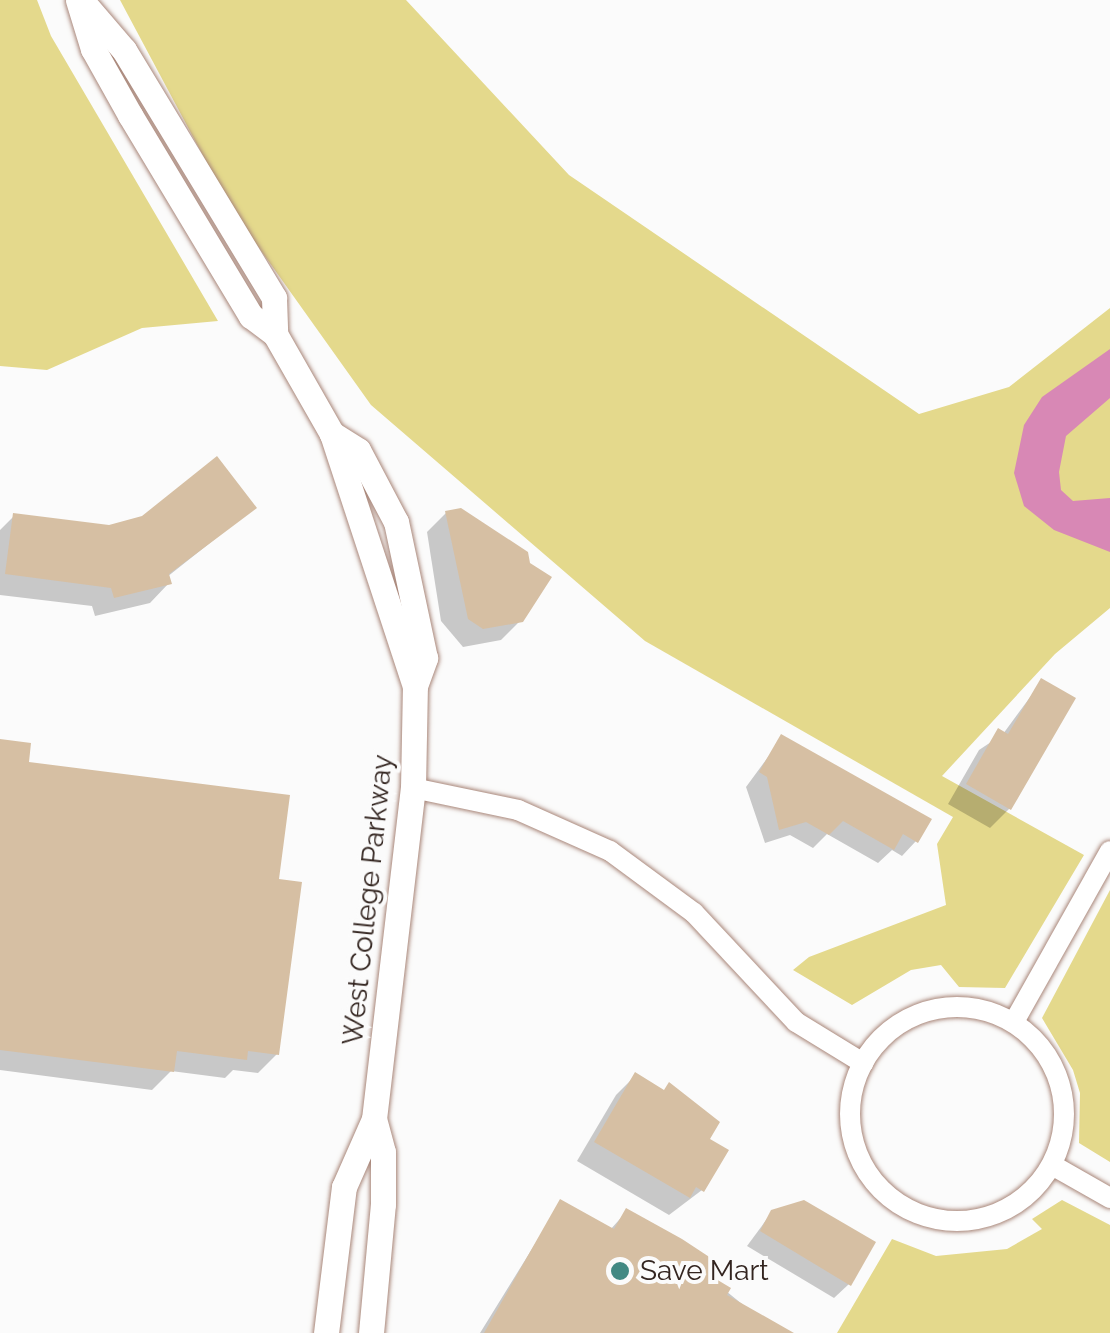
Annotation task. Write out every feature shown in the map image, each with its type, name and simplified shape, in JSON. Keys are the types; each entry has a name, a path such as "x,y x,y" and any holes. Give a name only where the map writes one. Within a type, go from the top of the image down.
{"street":[{"name":"West College Parkway","path":"80,0 93,49 130,115 251,316 274,334 332,434 415,686 412,788 374,1119 344,1187 326,1333"},
{"path":"412,788 518,810 610,851 694,913 796,1022 863,1062"},
{"path":"1014,1022 1110,851"},
{"path":"973,1008 1014,1022 1043,1050 1062,1086 1065,1113 1052,1165 1036,1188 988,1218 932,1219 906,1209 883,1192 854,1145 852,1089 863,1062 903,1021 930,1010 973,1008"},
{"name":"West College Parkway","path":"371,1333 384,1204 384,1152 374,1119"},
{"path":"1052,1165 1110,1198"}],"shaded area":[{"path":"0,0 37,0 51,36 218,321 142,328 47,370 0,366"},
{"path":"120,0 406,0 569,175 919,414 1009,387 1110,308 1110,608 1055,654 942,776 1084,855 1005,988 959,987 941,965 911,970 852,1005 793,970 809,957 946,905 937,844 953,817 645,641 371,405 232,210"},
{"path":"1110,349 1110,398 1066,436 1059,472 1061,490 1073,501 1110,498 1110,552 1054,530 1024,506 1014,473 1024,425 1042,397"},
{"path":"1110,890 1110,1162 1079,1143 1080,1093 1073,1070 1042,1018"},
{"path":"1062,1200 1110,1225 1110,1333 837,1333 892,1239 936,1256 1007,1249 1042,1229 1032,1219"}],"building":[{"path":"217,456 257,508 169,574 172,584 114,598 111,588 5,574 13,513 109,525 142,516"},
{"path":"461,508 528,552 530,563 552,577 523,622 483,629 468,619 445,511"},
{"path":"1041,678 1076,698 1011,810 966,784 998,728 1008,734"},
{"path":"781,734 932,819 918,843 903,834 894,850 843,821 829,835 806,822 779,830 767,777 759,772"},
{"path":"0,739 31,743 29,762 290,795 279,879 302,882 279,1055 248,1051 247,1060 177,1051 174,1072 0,1050"},
{"path":"635,1072 664,1090 669,1082 720,1122 710,1139 729,1150 704,1192 696,1187 690,1198 594,1142"},
{"name":"Save Mart","path":"560,1199 614,1229 626,1208 682,1239 723,1266 716,1279 731,1288 727,1295 794,1333 484,1333"},
{"path":"804,1200 876,1242 851,1286 760,1231 771,1210"}],"place":[{"name":"Save Mart","path":"620,1271"}]}
